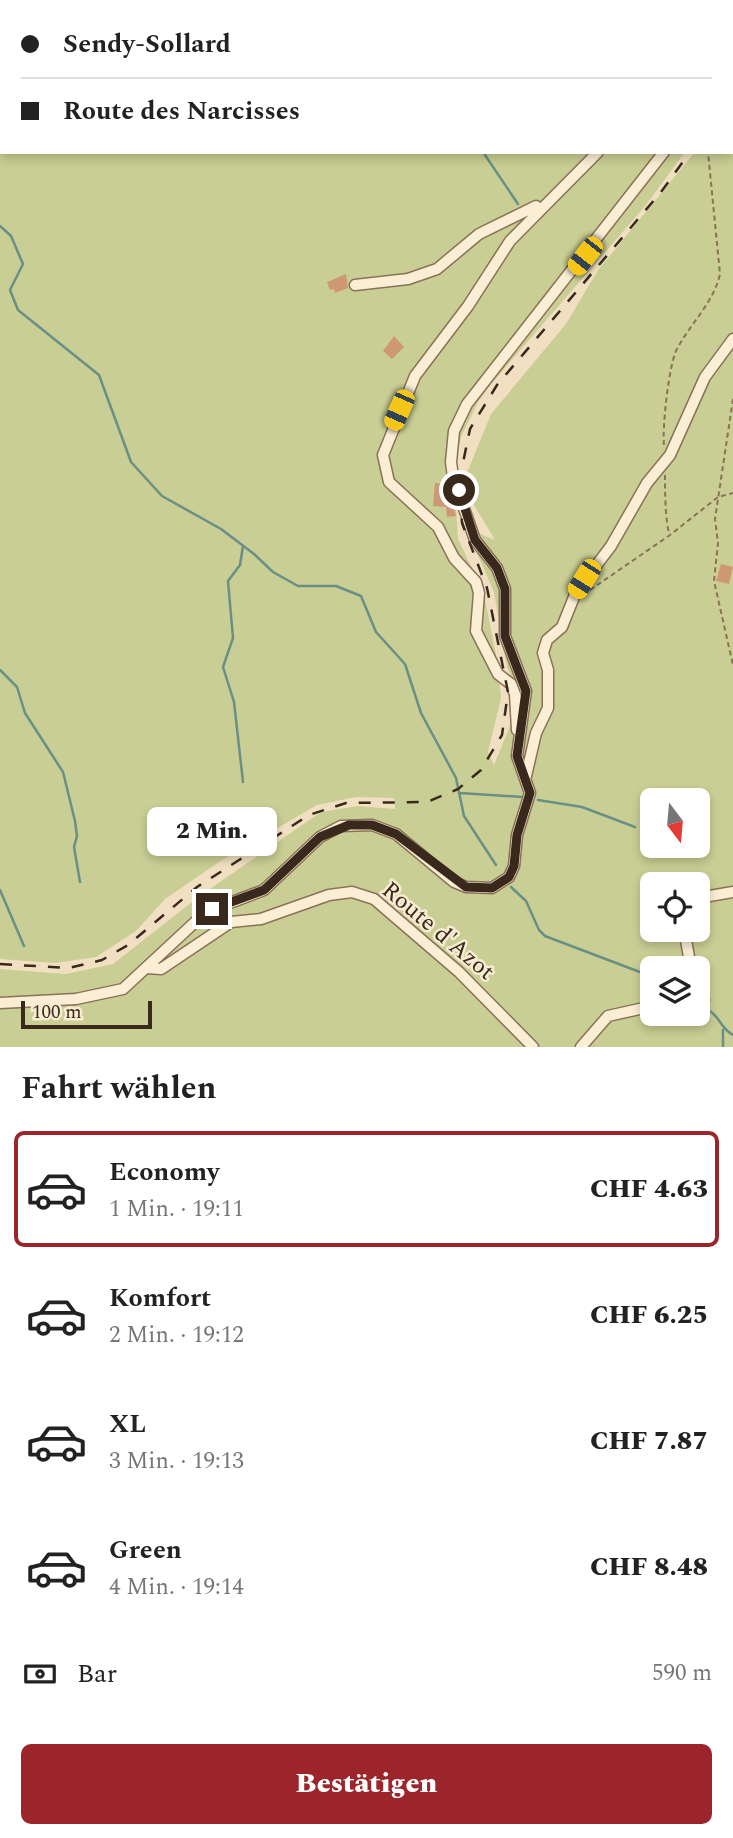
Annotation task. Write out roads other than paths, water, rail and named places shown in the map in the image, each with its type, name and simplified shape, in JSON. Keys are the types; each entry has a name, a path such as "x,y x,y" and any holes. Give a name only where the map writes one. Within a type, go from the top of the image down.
{"street":[{"path":"0,1003 111,994 127,987 206,912 264,890 320,837 349,825 372,825 396,834 466,887 480,890 498,886 509,877 514,866 517,835 530,801 526,776 517,756 515,694 511,684 498,674 476,631 479,593 476,582 454,558 438,527 389,482 383,454 415,376 468,306 510,242 596,154"},
{"path":"518,732 527,704 526,691 505,636 505,589 497,568 475,540 453,477 451,462 454,431 467,404 662,154"},
{"path":"355,285 408,279 437,269 479,234 522,211 536,206 540,209"},
{"path":"526,776 536,733 548,708 548,670 543,653 547,640 566,621 584,579 611,546 647,483 666,463 705,377 733,339"},
{"path":"710,896 733,892"},
{"name":"Route d'Azot","path":"147,968 161,969 230,922 261,919 330,895 361,894 374,899 459,972 533,1047"},
{"path":"581,1047 608,1016 640,1009"}],"waterway":[{"path":"484,154 518,204"},
{"path":"0,226 11,236 23,264 10,290 18,310 99,375 131,462 162,496 221,529 273,572 298,586 336,586 361,596 376,632 405,664 421,713 456,778 464,816 496,865"},
{"path":"243,546 240,565 228,581 233,638 223,667 234,702 243,782"},
{"path":"0,670 17,687 25,713 63,772 75,821 77,836 74,847 80,882"},
{"path":"460,793 522,797"},
{"path":"538,800 582,807 635,827"},
{"path":"511,887 526,901 539,930 545,936 640,972"},
{"path":"0,890 24,946"},
{"path":"710,1011 733,1035"},
{"path":"723,1030 723,1047"}],"railway":[{"path":"0,964 69,968 102,960 128,945 197,887 309,815 346,803 427,802 458,789 481,770 502,735 508,692 487,588 462,523 459,482 470,429 497,385 661,192 689,154"}]}
